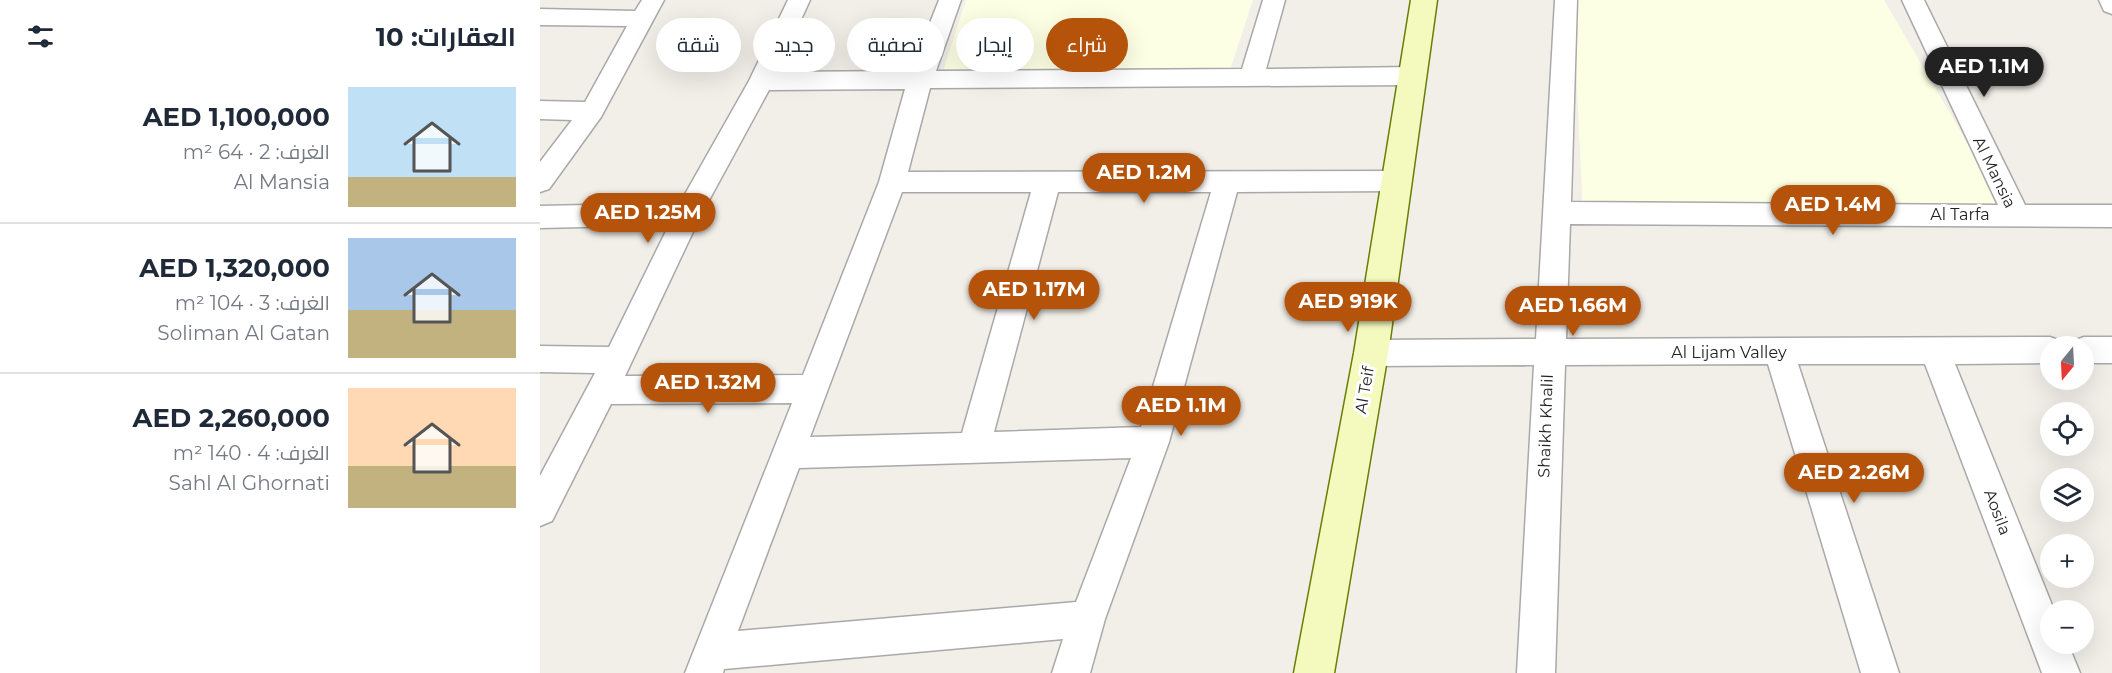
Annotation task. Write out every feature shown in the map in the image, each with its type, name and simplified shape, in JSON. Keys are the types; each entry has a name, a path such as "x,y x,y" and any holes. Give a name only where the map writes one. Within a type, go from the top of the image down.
{"street":[{"path":"540,510 618,360 687,214 761,81 799,0"},
{"path":"950,0 920,80 892,182 709,663 1087,619"},
{"path":"1251,78 1274,0"},
{"name":"Al Teif","path":"1314,673 1371,353 1424,0"},
{"name":"Shaikh Khalil","path":"1536,673 1548,352 1566,0"},
{"name":"Al Mansia","path":"1913,0 2016,214"},
{"path":"2110,0 2112,6"},
{"path":"540,17 648,9"},
{"path":"540,182 591,111 648,9"},
{"path":"761,81 1412,76"},
{"path":"540,111 591,111"},
{"path":"1071,673 1087,619 1153,442 1227,181"},
{"path":"892,182 1397,181"},
{"path":"974,447 1047,182"},
{"name":"Al Tarfa","path":"1555,213 2112,216"},
{"path":"540,217 687,214"},
{"name":"Al Lijam Valley","path":"1371,353 2040,350"},
{"path":"1779,351 1880,673"},
{"name":"Aosila","path":"1935,351 2061,673"},
{"path":"540,359 618,360"},
{"path":"603,390 813,389"},
{"path":"788,453 1153,442"}],"shaded area":[{"path":"966,0 1253,0 1228,76 941,77 956,31 956,72 1034,72 1034,18 960,18"},
{"path":"1573,0 1884,0 2004,206 1583,215"}]}
